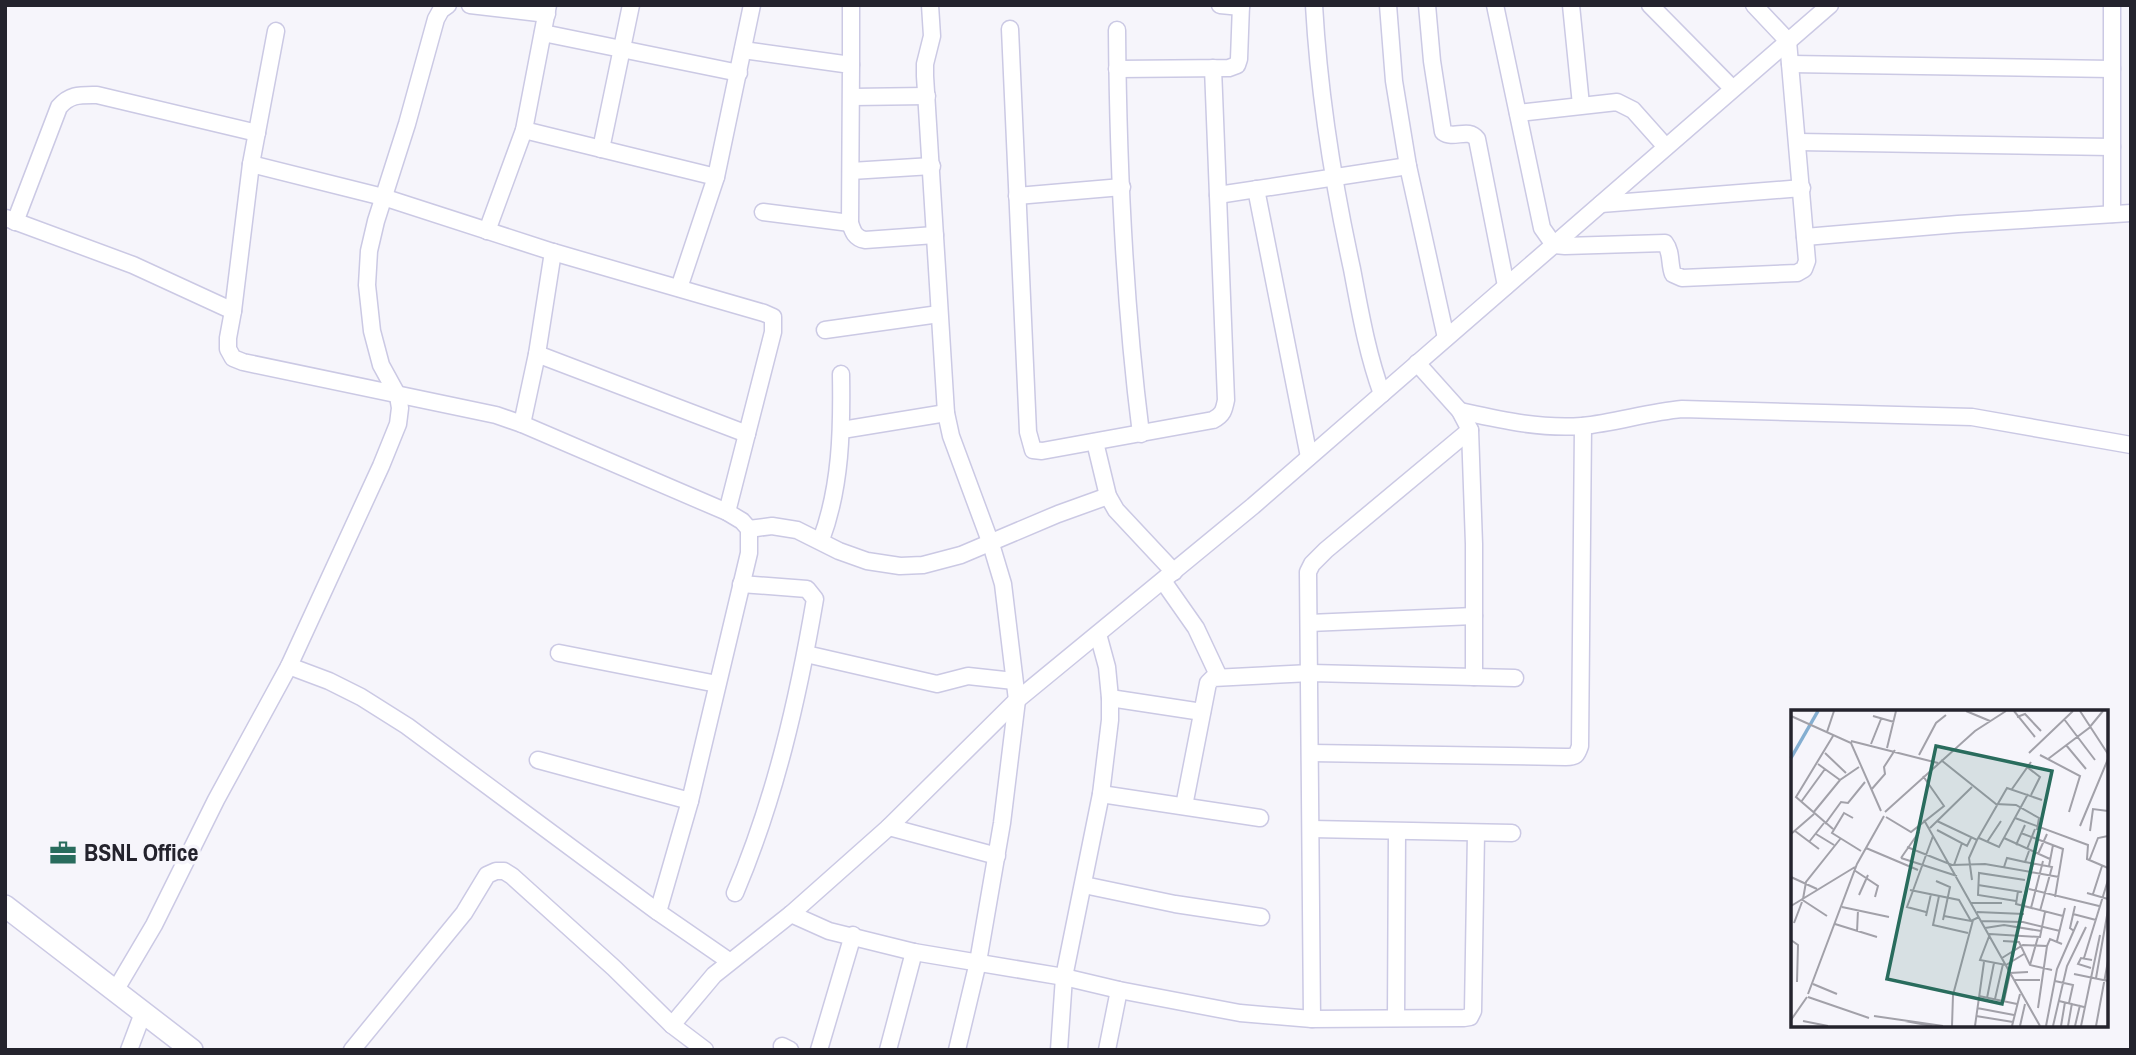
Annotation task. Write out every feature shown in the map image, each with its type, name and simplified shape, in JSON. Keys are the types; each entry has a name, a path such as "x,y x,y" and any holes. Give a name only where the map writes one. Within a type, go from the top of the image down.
{"street":[{"path":"115,991 154,925 216,800 289,666 398,424 398,396 380,365 372,331 367,285 369,251 436,19 448,5"},
{"path":"470,5 548,10 524,130 487,231"},
{"path":"601,149 631,5"},
{"path":"679,288 716,177 752,5"},
{"path":"851,5 850,223 858,238 865,240 935,235"},
{"path":"930,5 932,36 925,64 946,413 951,436 991,544 1004,595 1017,700 997,856 978,962 957,1050"},
{"path":"1117,69 1229,68 1237,65 1241,6 1220,5"},
{"path":"1314,5 1333,178 1367,343 1382,394"},
{"path":"1388,5 1394,81 1408,166 1446,338"},
{"path":"1427,5 1443,132 1453,135 1468,132 1477,139 1506,286"},
{"path":"1495,5 1542,228 1554,245"},
{"path":"1571,5 1580,105"},
{"path":"1650,5 1732,88"},
{"path":"1554,245 1665,243 1669,248 1673,274 1682,278 1797,273 1804,269 1807,261 1802,188 1788,41 1754,5"},
{"path":"671,1025 714,975 791,914 889,827 1017,700 1309,457 1830,5"},
{"path":"2112,5 2112,214"},
{"path":"1010,29 1030,444 1033,450 1042,451 1095,442 1213,419 1220,416 1224,410 1226,400 1213,68"},
{"path":"1117,30 1122,187 1132,359 1141,434"},
{"path":"276,31 251,164 228,338 228,349 233,358 398,396 496,415 727,512 742,520 749,529 749,553 690,801 658,912"},
{"path":"543,33 739,73"},
{"path":"743,50 851,65"},
{"path":"1790,64 2112,69"},
{"path":"233,311 133,265 10,220 59,107 66,99 76,95 97,94 257,133"},
{"path":"852,97 927,96"},
{"path":"1518,113 1617,102 1633,110 1666,147"},
{"path":"524,130 716,177"},
{"path":"1798,142 2112,147"},
{"path":"251,164 383,197 553,252 773,317 774,332 727,512"},
{"path":"850,171 932,166"},
{"path":"1219,195 1408,166"},
{"path":"1017,197 1122,187"},
{"path":"1601,204 1802,188"},
{"path":"1256,189 1309,457"},
{"path":"763,212 850,223"},
{"path":"1805,237 2131,213"},
{"path":"522,424 537,354 553,252"},
{"path":"825,330 939,314"},
{"path":"537,354 747,434"},
{"path":"1417,363 1460,411 1470,430 1474,677"},
{"path":"821,540 830,517 842,429 841,373"},
{"path":"1460,411 1524,425 1583,426 1657,411 1682,409 1972,417 2131,445"},
{"path":"842,429 946,413"},
{"path":"1311,753 1566,757 1578,754 1583,426"},
{"path":"1312,1019 1311,673 1307,580 1312,564 1470,430"},
{"path":"1095,442 1108,496 1168,576 1219,677"},
{"path":"749,529 772,526 797,530 839,551 867,561 900,566 923,565 991,544 1037,522 1108,496"},
{"path":"735,893 770,799 806,654 815,599 807,589 741,584"},
{"path":"1309,623 1474,616"},
{"path":"1059,1050 1064,977 1101,794 1111,698 1107,667 1098,634"},
{"path":"559,653 717,684"},
{"path":"806,654 937,684 968,676 1014,681"},
{"path":"289,666 361,697 407,726 658,912 729,961"},
{"path":"1184,806 1208,683 1213,678 1311,673 1515,678"},
{"path":"1111,698 1202,712"},
{"path":"538,760 690,801"},
{"path":"1101,794 1260,818"},
{"path":"889,827 997,856"},
{"path":"1312,829 1512,832"},
{"path":"1396,1018 1397,832"},
{"path":"791,914 829,931 914,952 1064,977 1240,1013 1312,1019 1465,1018 1470,1017 1473,1010 1476,833"},
{"path":"352,1050 464,912 487,875 496,871 504,871 512,876 614,968 671,1025 705,1050"},
{"path":"1084,885 1175,904 1261,917"},
{"path":"5,906 192,1050"},
{"path":"819,1050 853,935"},
{"path":"888,1050 914,952"},
{"path":"1107,1050 1119,990"},
{"path":"129,1050 143,1013"}],"place":[{"name":"BSNL Office","path":"63,853"}]}
